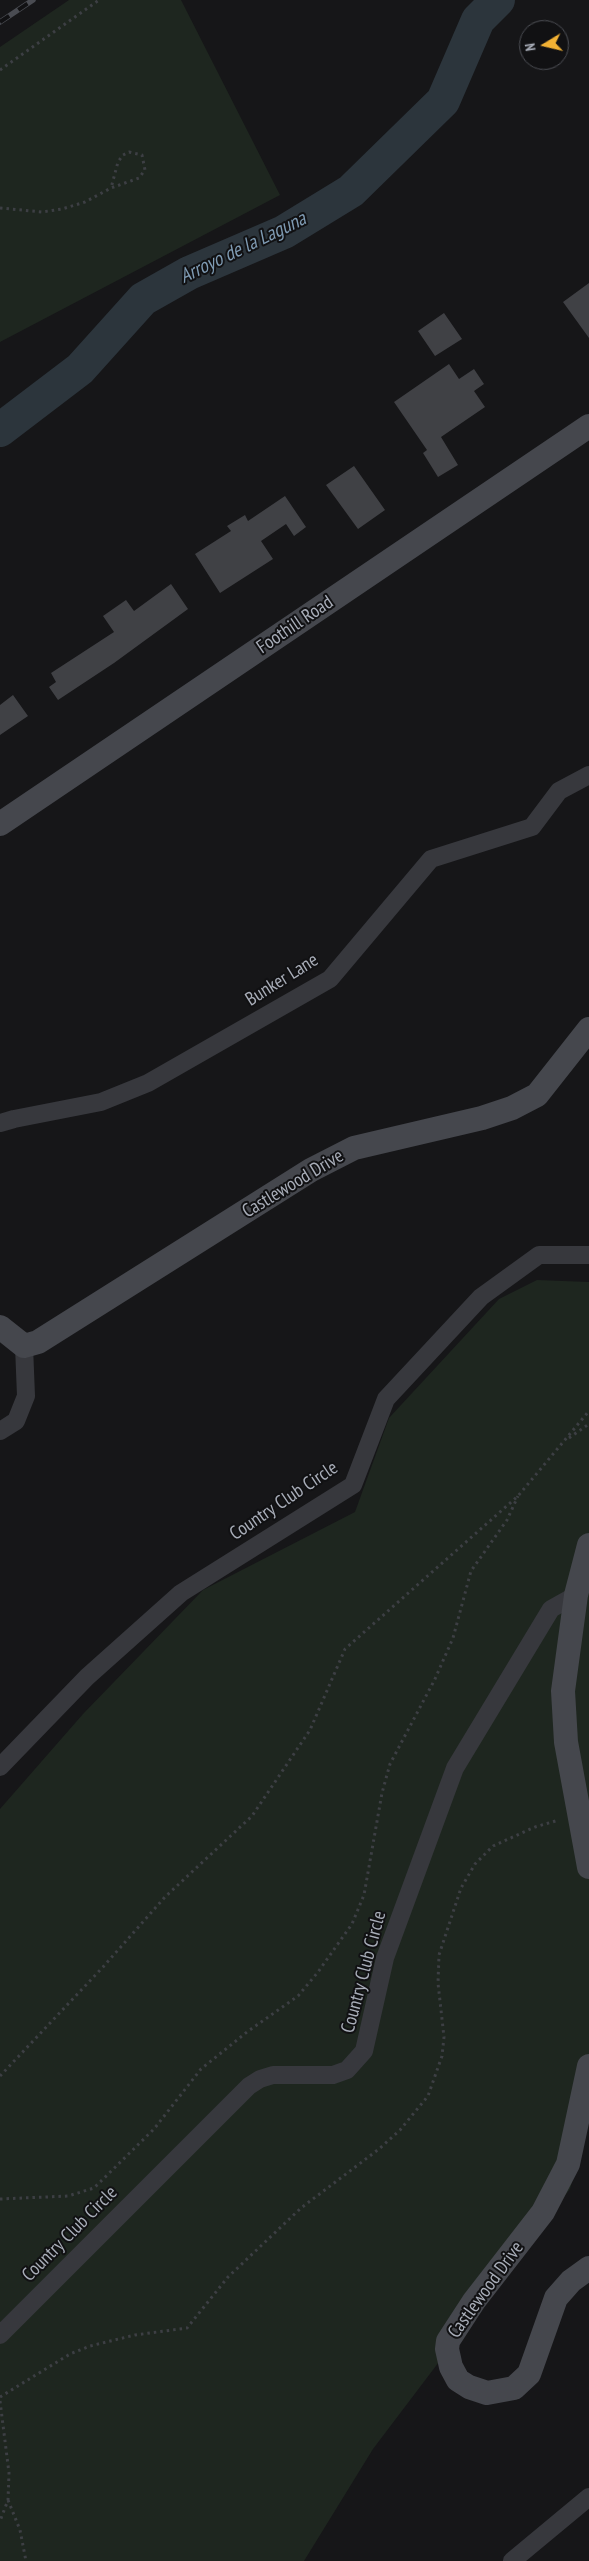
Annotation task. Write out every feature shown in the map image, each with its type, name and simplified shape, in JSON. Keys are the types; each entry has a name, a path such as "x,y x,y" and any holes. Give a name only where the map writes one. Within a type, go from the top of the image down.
{"street":[{"name":"Foothill Road","path":"0,824 589,426"},
{"name":"Bunker Lane","path":"0,1124 14,1119 101,1102 148,1083 330,978 431,858 532,827 559,791 589,775"},
{"name":"Castlewood Drive","path":"24,1346 38,1342 303,1176 354,1148 482,1118 512,1108 537,1095 589,1029"},
{"name":"Country Club Circle","path":"0,1767 87,1677 181,1593 353,1485 386,1399 481,1296 540,1255 589,1254"},
{"path":"0,1327 24,1346 26,1396 16,1421 0,1431"},
{"path":"589,1545 576,1595 562,1691 566,1742 589,1867"},
{"name":"Country Club Circle","path":"0,2335 249,2086 260,2079 273,2075 333,2075 347,2070 364,2051 385,1958 455,1768 551,1609 576,1595"},
{"name":"Castlewood Drive","path":"589,2066 568,2164 543,2212 474,2301 448,2341 451,2367 458,2380 469,2387 486,2393 514,2388 529,2374 556,2298 571,2281 589,2268"},
{"path":"512,2561 589,2497"}],"path":[{"path":"0,70 99,0"},
{"path":"0,208 42,212 62,209 85,202 111,188 139,178 145,170 142,155 129,152 123,155 116,167 111,188"},
{"path":"0,2076 103,1967 165,1897 252,1816 310,1730 345,1649 518,1496 589,1411"},
{"path":"564,1442 589,1424"},
{"path":"0,2199 68,2196 94,2188 154,2129 201,2069 247,2032 298,1996 318,1972 352,1924 361,1902 390,1764 435,1679 453,1638 471,1571 507,1520 518,1496"},
{"path":"0,2397 70,2354 90,2346 135,2334 187,2328 228,2277 301,2208 378,2150 400,2130 428,2096 442,2056 444,2037 438,1984 439,1955 460,1888 475,1864 493,1846 535,1827 579,1815"},
{"path":"0,2401 9,2473 8,2500 0,2521"},
{"path":"8,2500 20,2530 26,2561"}],"shaded area":[{"path":"69,0 181,0 280,195 0,342 0,47"},
{"path":"537,1280 589,1282 589,2120 570,2189 373,2449 304,2561 0,2561 0,1809 83,1714 203,1590 355,1512 389,1418 499,1299"}],"building":[{"path":"589,283 589,338 563,302"},
{"path":"444,313 462,339 435,356 418,331"},
{"path":"449,364 459,379 474,369 484,384 474,391 485,407 441,437 458,465 438,477 423,453 427,450 394,402"},
{"path":"354,466 385,510 358,529 326,485"},
{"path":"285,496 306,527 294,536 286,524 261,541 273,559 220,593 195,554 231,531 227,526 245,515 248,521"},
{"path":"171,584 188,609 114,663 58,700 49,687 56,682 51,673 114,632 103,616 126,600 134,611"},
{"path":"13,695 28,716 0,735 0,705"}],"waterway":[{"name":"Arroyo de la Laguna","path":"0,430 80,369 143,299 189,273 284,232 351,191 443,101 478,20 498,0"}],"railway":[{"path":"0,22 33,0"}]}
